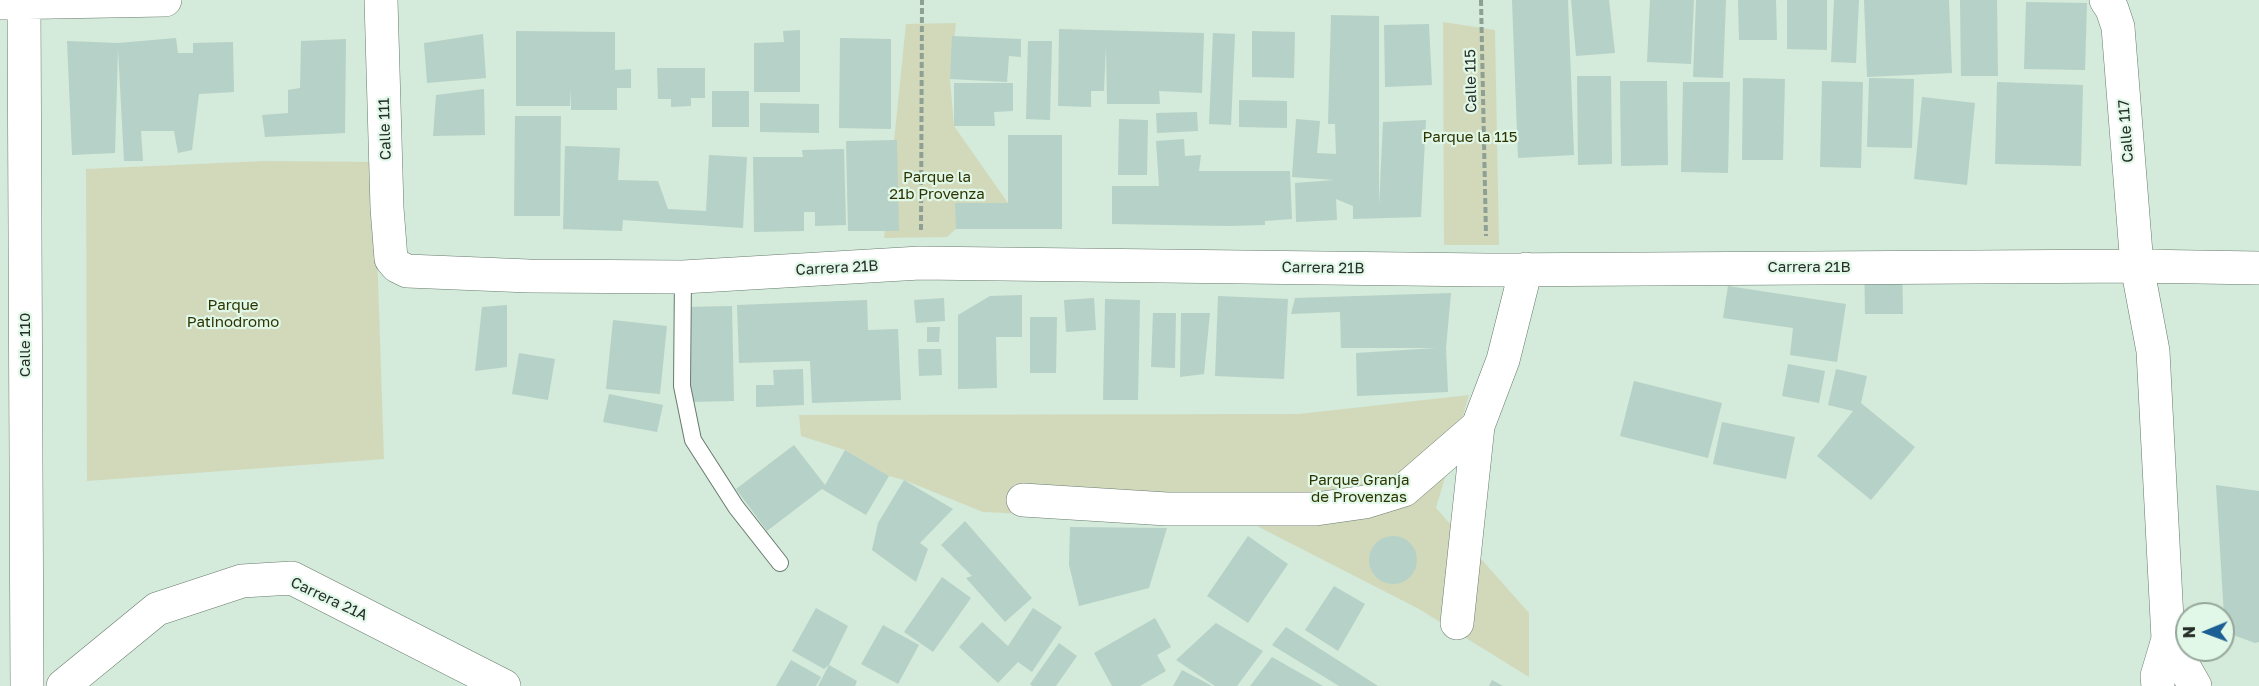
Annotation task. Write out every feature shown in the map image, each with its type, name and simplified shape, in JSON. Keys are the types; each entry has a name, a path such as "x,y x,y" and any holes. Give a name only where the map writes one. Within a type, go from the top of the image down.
{"street":[{"path":"12,3 165,0"},
{"name":"Calle 111","path":"381,0 387,208 391,259"},
{"name":"Calle 117","path":"2106,0 2118,27 2137,266 2153,351 2168,639"},
{"name":"Calle 110","path":"12,3 27,686"},
{"name":"Carrera 21B","path":"391,259 397,266 407,271 529,276 683,277 920,263 1486,270 2137,266 2259,268"},
{"path":"1458,623 1478,426 1503,360 1526,269"},
{"path":"1023,500 1179,509 1316,509 1365,502 1404,490 1478,426"},
{"name":"Carrera 21A","path":"63,686 157,609 242,581 292,578 504,686"},
{"path":"2158,686 2157,676 2168,639"},
{"path":"2168,639 2196,686"}],"lane":[{"path":"683,277 682,386 693,440 736,507 780,563"}],"path":[{"path":"920,263 922,0"},
{"name":"Calle 115","path":"1481,0 1486,270"}],"green space":[{"name":"Parque la 115","path":"1443,22 1495,30 1499,245 1444,245"},
{"name":"Parque la 21b Provenza","path":"956,23 950,79 954,126 1008,203 956,229 947,237 884,238 906,24"},
{"name":"Parque Patinodromo","path":"264,161 374,162 384,459 87,481 86,169"},
{"name":"Parque Granja de Provenzas","path":"1469,395 1436,508 1529,613 1529,677 1419,609 1253,524 983,512 889,476 845,450 801,436 799,415 1299,414"}],"building":[{"path":"1512,0 1568,0 1574,155 1518,158"},
{"path":"1571,0 1609,0 1615,53 1576,56"},
{"path":"1650,0 1694,0 1691,64 1647,62"},
{"path":"1696,0 1726,0 1723,78 1693,77"},
{"path":"1738,0 1776,0 1777,40 1739,40"},
{"path":"1787,0 1827,0 1827,50 1787,49"},
{"path":"1834,0 1859,0 1856,63 1831,62"},
{"path":"1864,0 1949,0 1952,73 1867,77"},
{"path":"1960,0 1997,0 1998,76 1961,76"},
{"path":"2026,2 2087,3 2085,70 2024,69"},
{"path":"1331,15 1379,16 1379,206 1383,122 1426,120 1421,217 1353,219 1353,206 1336,199 1337,220 1296,222 1295,183 1334,180 1292,177 1296,119 1320,121 1317,153 1336,154 1335,124 1328,124"},
{"path":"1429,24 1432,85 1385,87 1384,25"},
{"path":"1059,29 1204,33 1202,93 1159,91 1160,104 1107,104 1106,46 1104,91 1091,91 1091,107 1058,106"},
{"path":"800,30 800,92 754,92 754,43 784,42 783,31"},
{"path":"516,31 615,32 615,70 631,69 631,88 617,88 617,110 571,110 571,88 570,106 516,106"},
{"path":"1252,31 1295,32 1294,78 1252,77"},
{"path":"1213,33 1235,34 1231,125 1209,124"},
{"path":"483,34 486,78 427,83 424,43"},
{"path":"952,36 1021,39 1021,57 1009,56 1007,82 950,79"},
{"path":"176,38 178,53 193,53 193,43 233,42 234,92 199,94 192,150 178,153 174,131 141,131 143,161 124,161 118,49 115,153 72,155 67,41 118,43"},
{"path":"840,38 891,39 891,129 839,128"},
{"path":"346,39 345,133 265,137 262,115 288,113 288,90 300,88 301,41"},
{"path":"1028,41 1052,41 1050,120 1026,119"},
{"path":"657,68 705,68 705,98 691,98 691,106 671,107 671,99 658,99"},
{"path":"1577,76 1611,76 1612,164 1578,165"},
{"path":"1743,78 1785,79 1783,160 1742,160"},
{"path":"1869,78 1914,79 1912,148 1867,147"},
{"path":"1620,81 1667,81 1668,165 1621,166"},
{"path":"1822,81 1863,82 1861,168 1820,167"},
{"path":"1683,82 1730,82 1728,173 1681,172"},
{"path":"1997,82 2083,85 2081,166 1995,164"},
{"path":"954,83 1013,83 1013,111 994,112 995,126 954,126"},
{"path":"484,89 485,135 433,136 436,95"},
{"path":"712,91 749,91 749,127 712,127"},
{"path":"1922,97 1975,103 1967,185 1914,179"},
{"path":"1239,100 1287,101 1287,128 1239,127"},
{"path":"760,103 819,104 819,133 760,132"},
{"path":"1197,112 1198,131 1157,133 1156,113"},
{"path":"515,116 561,116 560,216 514,216"},
{"path":"1119,119 1148,120 1147,175 1118,175"},
{"path":"1008,135 1062,135 1062,229 956,229 955,203 1008,203"},
{"path":"1184,139 1185,156 1201,155 1199,171 1290,171 1292,219 1265,221 1265,225 1112,224 1112,186 1159,186 1156,141"},
{"path":"897,140 899,231 848,231 846,141"},
{"path":"565,146 620,148 618,180 658,181 668,209 706,211 709,155 747,157 743,228 623,220 622,231 563,229"},
{"path":"844,149 846,225 815,226 815,212 804,212 804,231 754,232 753,157 803,157 802,150"},
{"path":"1864,252 1902,252 1903,314 1865,314"},
{"path":"1728,286 1846,304 1837,362 1790,355 1793,328 1723,318"},
{"path":"1451,293 1446,348 1448,392 1357,396 1356,353 1436,348 1341,348 1340,312 1291,314 1295,298"},
{"path":"1022,295 1022,337 996,337 997,388 958,389 958,315 990,296"},
{"path":"1218,296 1288,299 1284,379 1215,376"},
{"path":"944,298 945,321 916,323 914,300"},
{"path":"1094,298 1096,330 1066,332 1064,300"},
{"path":"1105,299 1140,300 1138,400 1103,400"},
{"path":"867,300 868,330 898,329 901,400 812,403 810,361 739,363 737,305"},
{"path":"507,305 507,367 475,371 482,307"},
{"path":"732,306 734,401 688,402 686,307"},
{"path":"1153,313 1176,313 1175,368 1151,367"},
{"path":"1181,313 1210,313 1204,374 1180,377"},
{"path":"1030,317 1057,317 1056,373 1030,373"},
{"path":"613,320 667,326 660,394 606,389"},
{"path":"927,327 940,327 939,342 927,342"},
{"path":"918,349 941,349 942,375 919,376"},
{"path":"519,353 555,359 548,400 512,394"},
{"path":"1788,364 1825,371 1819,403 1782,396"},
{"path":"803,369 804,405 756,407 756,385 774,385 773,370"},
{"path":"1836,369 1867,376 1861,403 1915,447 1871,500 1817,456 1853,411 1828,405"},
{"path":"1634,381 1722,403 1708,458 1620,436"},
{"path":"609,394 663,405 657,432 603,422"},
{"path":"1722,422 1795,437 1786,479 1713,464"},
{"path":"794,445 825,485 845,450 889,476 866,515 822,489 767,531 736,489"},
{"path":"904,480 953,509 920,543 928,549 916,582 872,550 878,523"},
{"path":"2216,485 2259,491 2259,642 2255,643 2235,636 2235,602 2223,602"},
{"path":"965,521 1032,598 1005,622 966,578 972,576 941,545"},
{"path":"1070,527 1167,528 1149,588 1079,606 1069,565"},
{"path":"1248,536 1288,564 1248,623 1207,596"},
{"path":"1393,536 1410,543 1417,560 1410,577 1393,584 1376,577 1369,560 1376,543"},
{"path":"942,577 971,598 933,652 904,632"},
{"path":"1334,586 1365,604 1338,651 1305,630"},
{"path":"816,608 848,626 829,665 824,669 792,651"},
{"path":"1033,608 1062,627 1032,672 1018,662 998,683 959,647 982,622 1008,646"},
{"path":"1155,618 1171,647 1157,655 1166,671 1140,686 1112,686 1094,653"},
{"path":"1216,623 1263,651 1237,686 1215,686 1176,660"},
{"path":"883,625 919,645 898,684 861,664"},
{"path":"1286,627 1378,686 1339,686 1272,645"},
{"path":"1059,643 1077,656 1056,686 1032,686 1030,684"},
{"path":"1272,657 1323,686 1250,686"},
{"path":"791,660 821,677 816,686 776,686"},
{"path":"829,665 857,681 855,686 818,686"},
{"path":"1182,670 1212,686 1173,686"},
{"path":"1492,680 1503,686 1489,686"}]}
